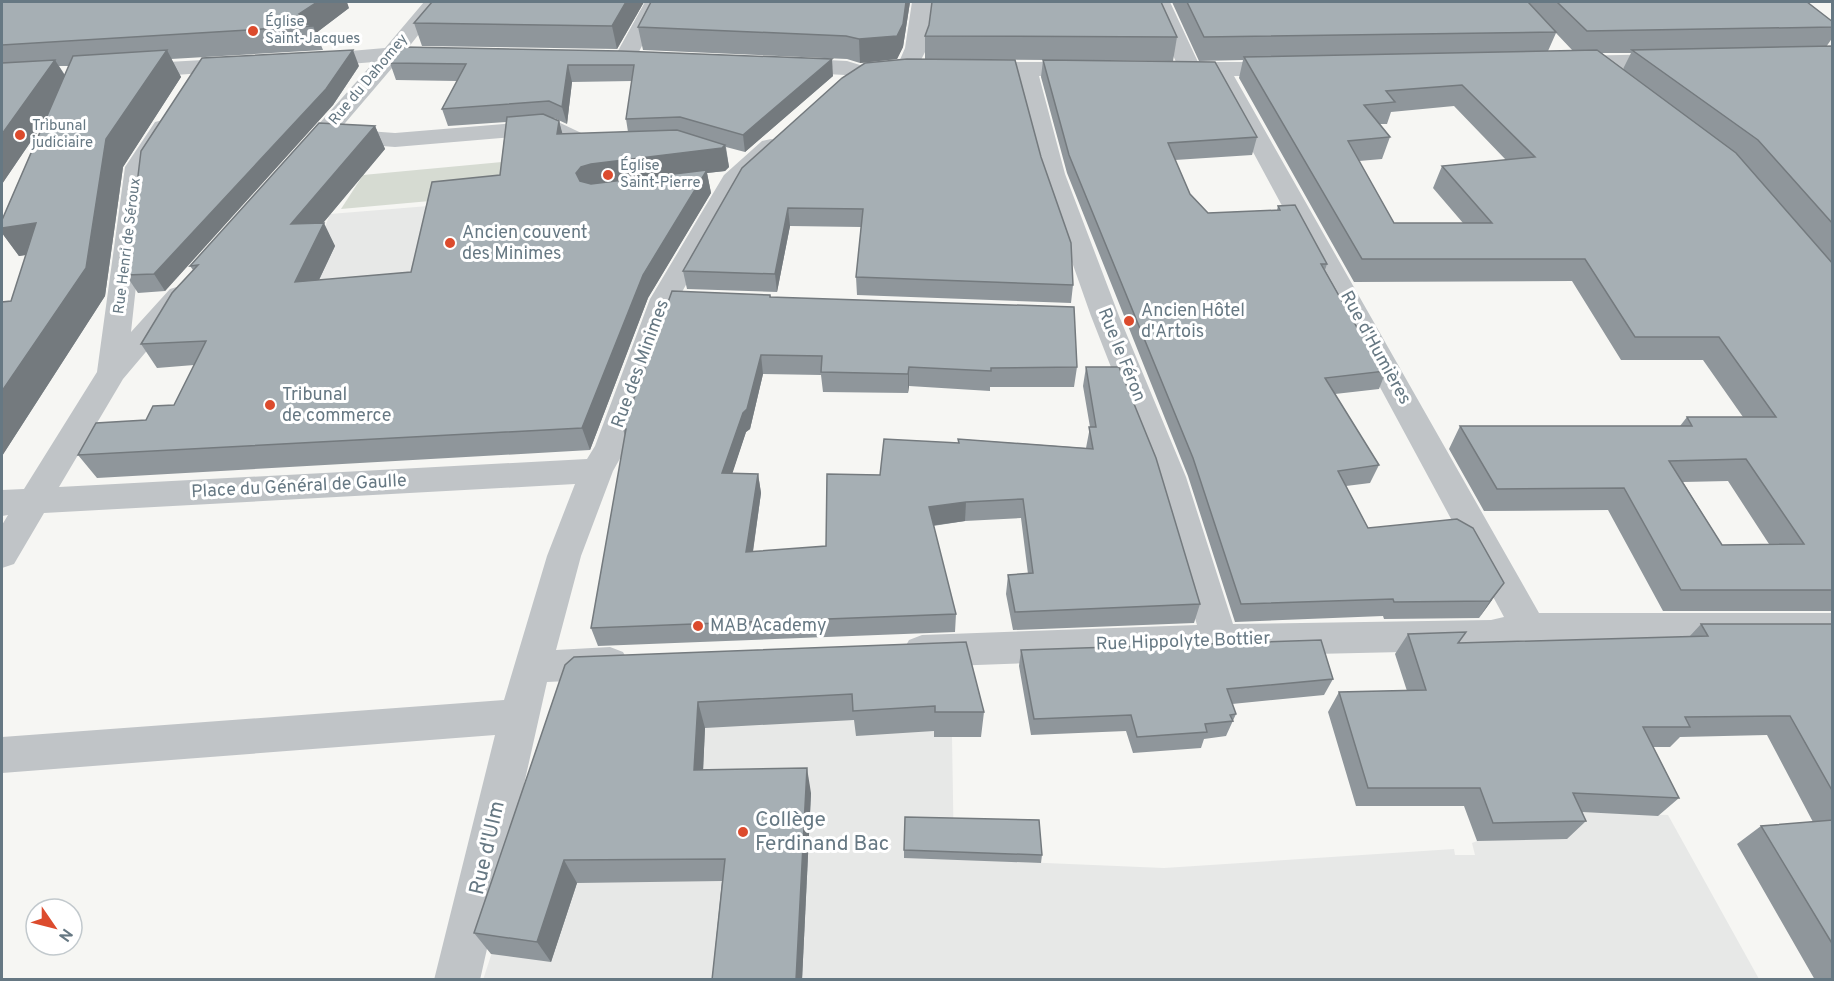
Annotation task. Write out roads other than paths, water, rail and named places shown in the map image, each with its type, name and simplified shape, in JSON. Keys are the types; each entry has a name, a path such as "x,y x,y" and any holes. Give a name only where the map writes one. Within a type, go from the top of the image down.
{"street":[{"name":"Rue du Dahomey","path":"283,179 434,2"},
{"path":"648,59 615,57 655,2"},
{"path":"907,67 916,48 922,2"},
{"path":"1160,2 1190,69"},
{"path":"294,61 392,54 461,55"},
{"path":"1624,87 1566,60 1692,61"},
{"path":"107,73 188,87 259,63"},
{"path":"765,64 847,68 860,72 907,67 930,68"},
{"path":"954,68 1109,69"},
{"path":"1157,69 1309,69"},
{"name":"Rue le Féron","path":"1026,70 1093,316 1170,477 1220,640"},
{"name":"Rue d'Humières","path":"1220,70 1529,628"},
{"path":"834,88 860,72"},
{"name":"Rue Henri de Séroux","path":"112,372 137,167 188,87"},
{"path":"322,136 395,140 554,127 592,147 626,146"},
{"name":"Rue des Minimes","path":"519,716 564,556 597,471 611,446 737,167 784,134"},
{"path":"699,184 737,167"},
{"path":"2,554 18,502 112,372 198,275"},
{"name":"Place du Général de Gaulle","path":"18,502 597,471"},
{"name":"Rue Hippolyte Bottier","path":"888,653 1220,640 1491,635 1529,628 1833,628"},
{"path":"534,666 639,662"},
{"path":"2,755 519,716"},
{"name":"Rue d'Ulm","path":"457,980 519,716"}],"place":[{"name":"Église Saint-Jacques","path":"253,31"},
{"name":"Tribunal judiciaire","path":"20,135"},
{"name":"Église Saint-Pierre","path":"608,175"},
{"name":"Ancien couvent des Minimes","path":"450,243"},
{"name":"Ancien Hôtel d'Artois","path":"1129,321"},
{"name":"Tribunal de commerce","path":"270,405"},
{"name":"MAB Academy","path":"698,626"},
{"name":"Collège Ferdinand Bac","path":"743,832"}]}
